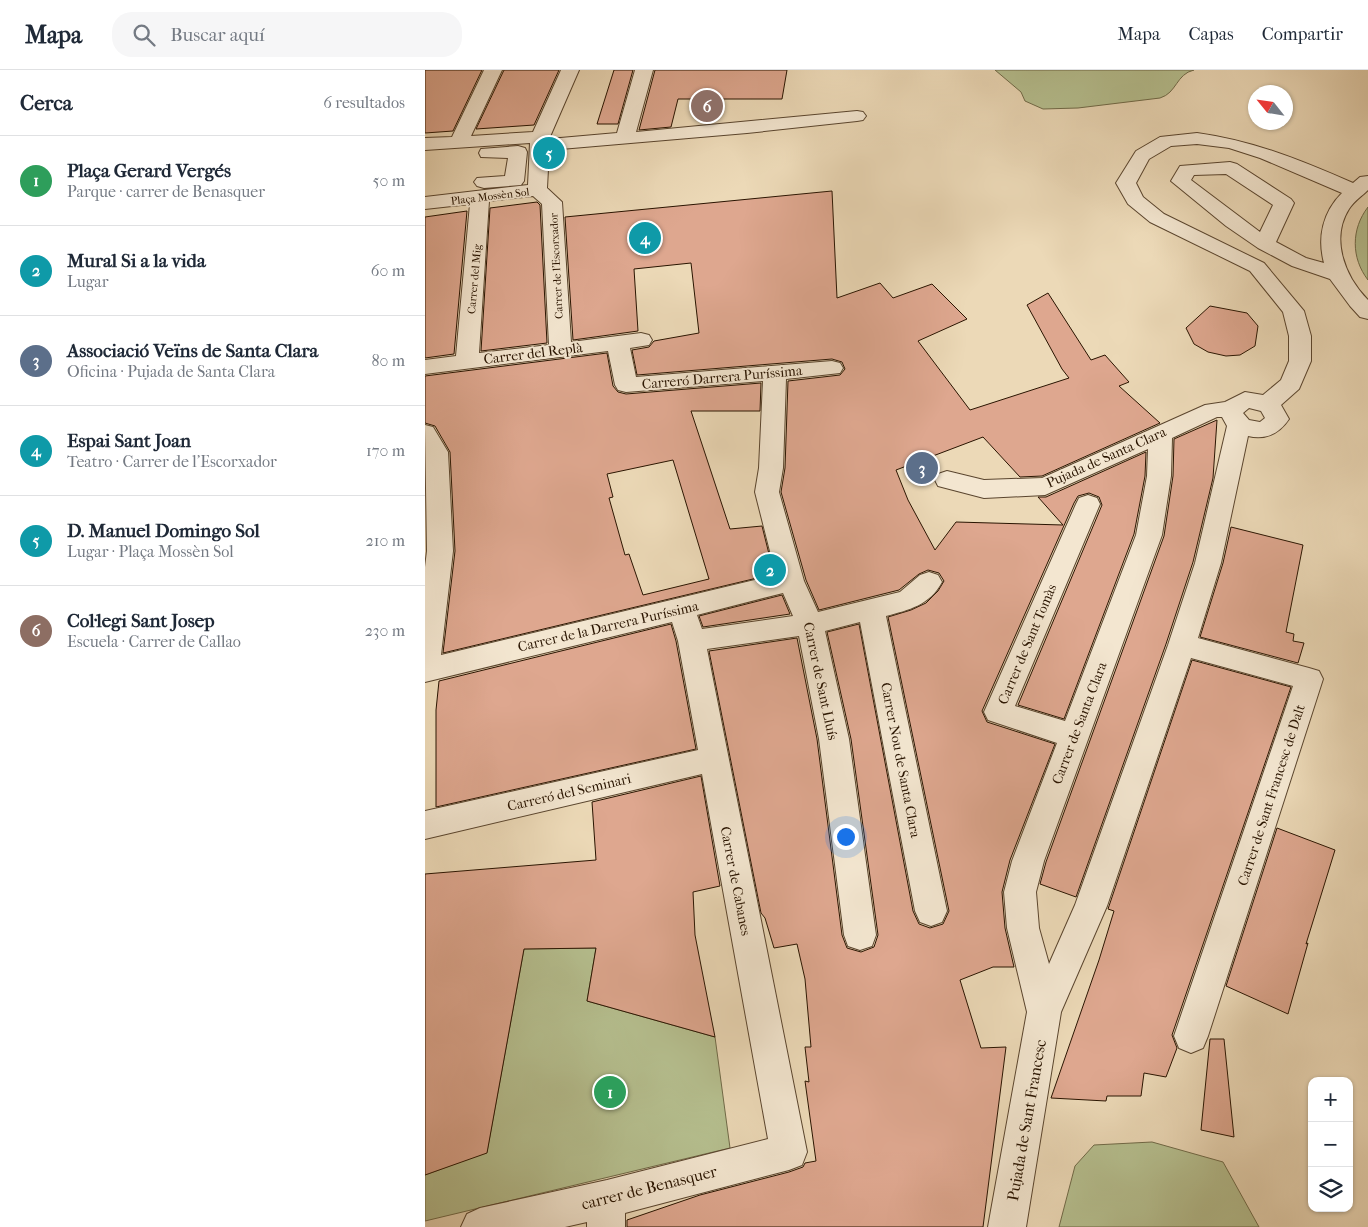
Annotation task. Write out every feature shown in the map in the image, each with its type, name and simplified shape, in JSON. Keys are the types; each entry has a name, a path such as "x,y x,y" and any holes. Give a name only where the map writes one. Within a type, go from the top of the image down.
{"street":[{"path":"459,142 493,70"},
{"path":"540,148 570,70"},
{"path":"625,138 644,70"},
{"path":"540,148 857,116"},
{"path":"1044,1012 1091,906 1182,645 1208,563 1235,417 1256,430 1271,427 1277,419 1273,408 1267,404 1291,384 1300,361 1300,336 1293,311 1257,267 1157,218 1135,200 1126,183 1131,168 1141,154 1157,145 1174,140 1212,140 1232,142 1253,148 1362,186 1340,207 1331,232 1331,252 1337,274 1351,296 1368,312"},
{"path":"425,144 459,142 540,148 674,152"},
{"name":"Plaça Mossèn Sol","path":"425,203 537,190 540,148"},
{"name":"Plaça Mossèn Sol","path":"425,157 518,152 514,180 425,186"},
{"path":"1265,244 1284,203 1231,168 1187,170 1181,182 1218,208 1239,228 1265,244 1299,262 1337,274"},
{"name":"Carrer de l'Escorxador","path":"537,190 552,202 560,350"},
{"name":"Carrer del Mig","path":"467,362 480,197"},
{"name":"Carrer del Replà","path":"425,366 641,340"},
{"name":"Carreró Darrera Puríssima","path":"618,343 626,386 832,368"},
{"name":"Carrer de Sant Lluís","path":"775,372 771,468 767,492 791,581 810,624 834,739 860,936"},
{"name":"Pujada de Santa Clara","path":"947,480 983,489 1045,486 1213,410 1235,417"},
{"path":"425,433 436,452 440,551 425,671"},
{"name":"Carrer de Santa Clara","path":"1044,1012 1023,928 1020,892 1028,861 1149,535 1159,476 1160,434"},
{"name":"Carrer de Sant Tomàs","path":"1074,736 998,712 1088,504"},
{"name":"Carrer de la Darrera Puríssima","path":"425,671 791,581"},
{"path":"692,641 810,624 908,600 929,582"},
{"name":"Carrer Nou de Santa Clara","path":"871,608 931,911"},
{"name":"Carrer de Cabanes","path":"682,609 692,641 789,1152"},
{"name":"Carrer de Sant Francesc de Dalt","path":"1182,645 1309,680 1191,1036"},
{"name":"Carreró del Seminari","path":"425,825 713,759"},
{"name":"Pujada de Sant Francesc","path":"1007,1227 1044,1012"},
{"name":"carrer de Benasquer","path":"480,1227 607,1213 789,1152"}],"green space":[{"path":"995,70 1194,70 1183,75 1166,96 1160,98 1078,108 1043,109 1025,101 1021,92"},
{"path":"1368,207 1368,280 1358,262 1355,244 1358,225"},
{"path":"596,948 587,1001 715,1037 730,1148 425,1221 425,1175 487,1152 524,949"},
{"path":"1152,1142 1223,1162 1259,1227 1059,1227 1075,1166 1094,1145"}],"building":[{"path":"425,70 482,70 453,131 425,133"},
{"path":"504,70 559,70 534,125 476,129"},
{"path":"614,70 633,70 618,124 597,124"},
{"path":"655,70 787,70 782,99 678,99 671,127 639,130"},
{"path":"832,191 837,298 880,283 893,298 932,284 967,319 918,341 970,410 1069,378 1062,369 1027,305 1048,293 1091,360 1105,355 1129,382 1119,386 1160,423 1042,476 1020,477 983,437 896,470 908,500 935,550 956,522 1063,525 1038,497 1046,497 1146,452 1145,476 1134,534 1064,719 1018,705 1102,505 1099,497 1089,493 1078,496 1074,503 982,711 987,722 1055,744 1010,860 1002,892 1005,928 1014,967 993,967 960,980 981,1048 1006,1047 983,1227 627,1227 627,1220 700,1195 789,1172 803,1167 805,1163 816,1161 805,1081 809,1082 805,1047 811,1047 805,979 797,944 774,948 765,918 761,913 709,651 797,638 817,739 842,935 847,948 861,952 874,947 878,935 851,739 827,632 859,624 913,911 919,924 930,928 943,924 949,911 888,617 926,603 938,591 944,581 939,573 928,570 919,574 899,590 819,610 806,580 781,492 785,468 788,381 840,375 845,369 842,362 832,359 637,375 632,350 649,347 654,341 699,333 691,263 634,269 638,331 573,340 565,217"},
{"path":"537,202 540,205 547,343 481,351 490,208"},
{"path":"467,211 454,354 425,358 425,217"},
{"path":"1210,306 1247,313 1258,326 1255,346 1240,355 1226,356 1208,352 1194,344 1186,328"},
{"path":"607,353 613,386 618,392 626,394 761,383 760,411 691,411 730,529 762,526 774,574 443,653 455,551 450,452 435,426 425,423 425,376","holes":["673,460 709,579 643,595 629,554 625,555 609,498 613,497 607,474"]},
{"path":"1217,420 1213,478 1193,562 1166,644 1076,897 1040,884 1046,862 1164,536 1173,476 1174,439"},
{"path":"1231,527 1303,545 1286,632 1294,634 1293,641 1304,643 1298,663 1200,637 1223,563"},
{"path":"782,595 790,614 703,627 699,616"},
{"path":"671,624 676,641 696,749 436,807 436,710 439,681"},
{"path":"1192,660 1291,687 1172,1035 1177,1048 1166,1077 1144,1073 1141,1096 1107,1096 1106,1101 1051,1098 1114,911 1108,909"},
{"path":"701,776 720,886 693,892 695,935 715,1037 587,1001 596,948 524,949 487,1153 425,1175 425,874 596,860 592,802"},
{"path":"1277,828 1335,850 1306,944 1308,943 1288,1014 1226,986"},
{"path":"1210,1039 1224,1039 1234,1137 1201,1130"}],"place":[{"name":"Col·legi Sant Josep","path":"707,106"},
{"name":"D. Manuel Domingo Sol","path":"549,153"},
{"name":"Espai Sant Joan","path":"645,238"},
{"name":"Associació Veïns de Santa Clara","path":"922,468"},
{"name":"Mural Si a la vida","path":"770,570"},
{"name":"Plaça Gerard Vergés","path":"610,1092"}]}
